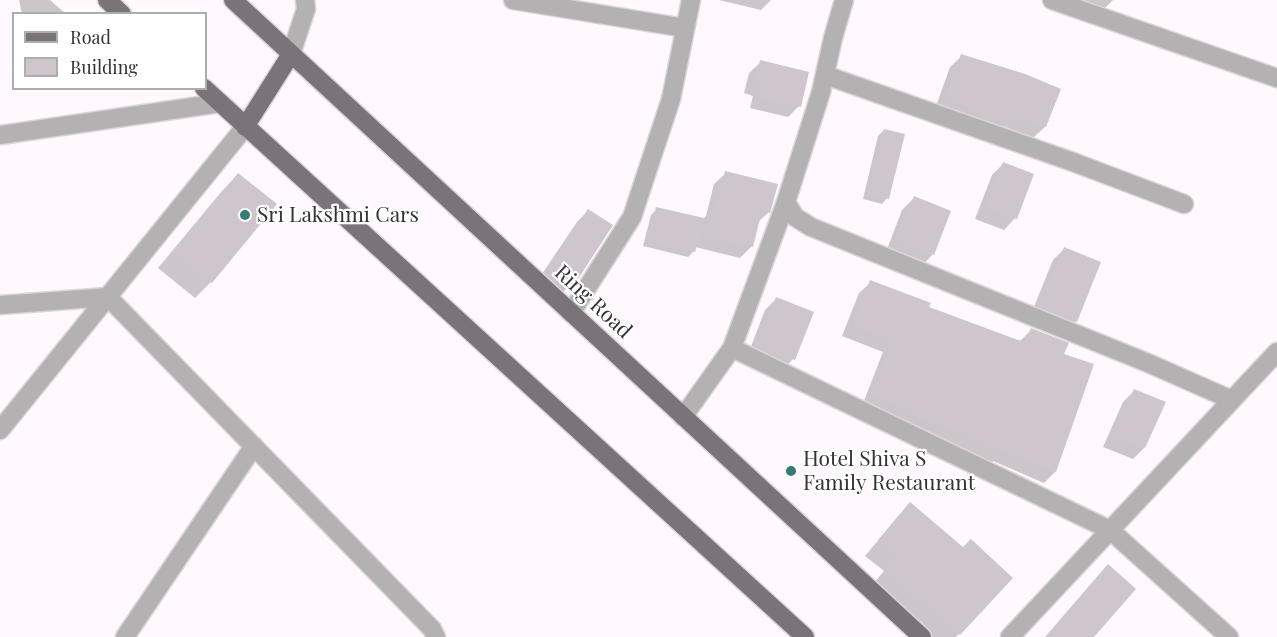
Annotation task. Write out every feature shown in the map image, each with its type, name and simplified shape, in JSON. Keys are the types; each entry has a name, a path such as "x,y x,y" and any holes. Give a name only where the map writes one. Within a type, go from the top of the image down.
{"main road":[{"path":"107,0 120,12"},
{"name":"Ring Road","path":"233,0 922,637"},
{"path":"245,127 291,54"},
{"path":"206,90 804,637"}],"street":[{"path":"291,54 306,9 305,0"},
{"path":"513,0 685,28"},
{"path":"571,313 632,217 671,99 691,0"},
{"path":"683,417 732,348 786,202 821,92 844,0"},
{"path":"1052,0 1277,78"},
{"path":"825,75 1073,162 1184,204"},
{"path":"0,135 220,104"},
{"path":"0,430 245,127"},
{"path":"786,202 795,217 811,227 1148,363 1232,400"},
{"path":"0,305 108,297 432,629 436,637"},
{"path":"732,348 1110,530 1229,637"},
{"path":"1010,637 1277,352"},
{"path":"125,637 254,446"}],"building":[{"path":"961,54 1025,74 1061,89 1046,127 1011,114 1008,123 974,112 975,108 946,98"},
{"path":"760,60 809,72 801,107 760,97 763,84 755,82"},
{"path":"884,129 905,134 889,199 868,194"},
{"path":"1003,162 1034,174 1017,219 986,207"},
{"path":"725,171 778,184 770,213 762,211 753,247 704,236 711,209 715,210"},
{"path":"238,173 277,204 212,283 173,251"},
{"path":"914,196 951,211 934,255 897,241"},
{"path":"656,207 704,218 695,252 648,241"},
{"path":"588,209 613,225 576,282 550,266"},
{"path":"1064,247 1101,262 1077,322 1040,307"},
{"path":"870,280 931,303 929,307 1025,342 1031,328 1069,343 1064,354 1094,364 1056,472 872,395 893,340 853,325"},
{"path":"776,297 814,312 795,360 757,346"},
{"path":"1134,389 1166,402 1145,448 1114,435"},
{"path":"910,502 963,547 971,539 1013,578 960,635 886,569 897,556 878,540"},
{"path":"1108,564 1136,589 1094,637 1045,637"}],"place":[{"name":"Sri Lakshmi Cars","path":"245,215"},
{"name":"Hotel Shiva S Family Restaurant","path":"791,471"}]}
